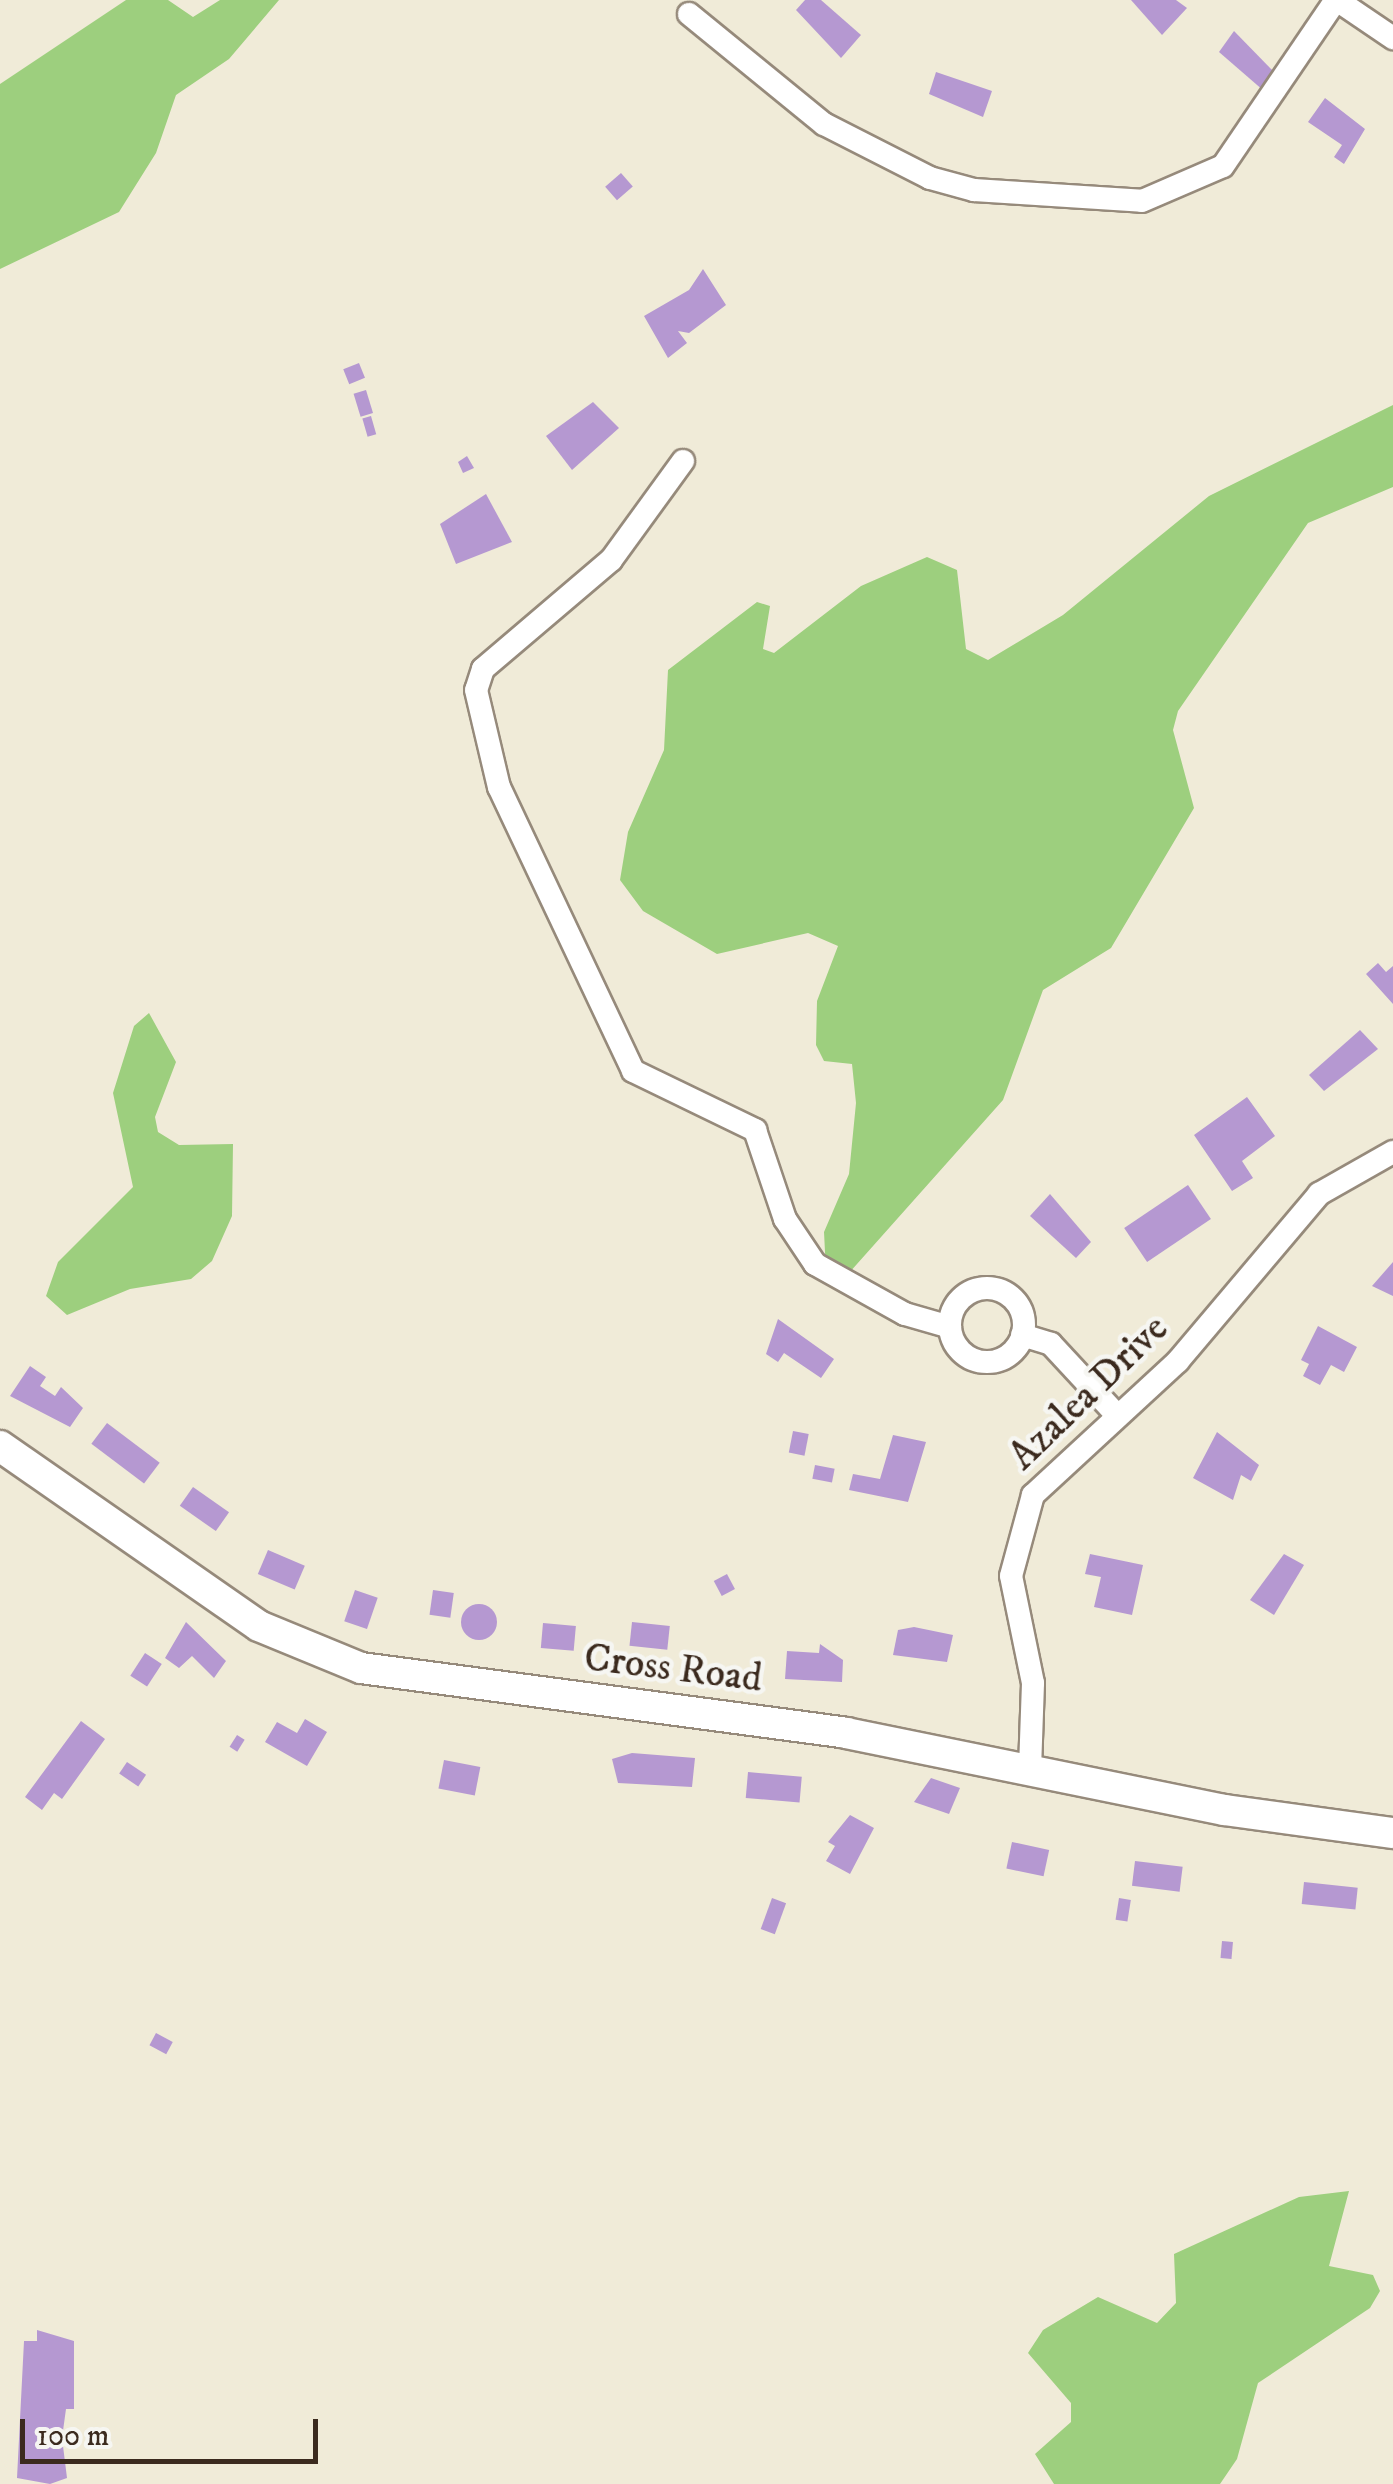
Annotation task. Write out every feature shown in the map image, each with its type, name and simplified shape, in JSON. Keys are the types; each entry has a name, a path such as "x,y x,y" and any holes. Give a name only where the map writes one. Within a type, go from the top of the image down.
{"street":[{"path":"690,14 824,124 930,178 974,190 1142,200 1223,166 1336,0 1393,38"},
{"path":"683,462 611,560 483,669 476,690 488,750 633,1071 755,1130 786,1219 815,1264 904,1314 950,1326"},
{"name":"Azalea Drive","path":"1030,1768 1038,1732 1011,1576 1016,1538 1033,1495 1114,1412 1221,1316 1319,1194 1393,1152"},
{"path":"991,1288 1020,1310 1022,1335 1010,1354 988,1362 958,1348 950,1326 966,1294 991,1288"},
{"path":"1022,1335 1051,1344 1114,1412"},
{"name":"Cross Road","path":"0,1446 260,1626 361,1668 734,1715 1393,1833"}],"green space":[{"path":"126,0 168,0 193,17 220,0 279,0 229,59 176,95 156,153 119,212 0,269 0,84"},
{"path":"1393,405 1393,487 1308,523 1178,711 1173,730 1194,808 1111,948 1043,990 1003,1100 849,1273 826,1272 824,1232 849,1174 856,1103 852,1064 824,1061 816,1045 817,1001 838,946 808,933 717,954 643,911 620,880 628,832 664,750 668,670 757,602 770,606 763,649 774,653 861,586 927,557 957,570 966,649 988,660 1063,615 1209,496"},
{"path":"149,1013 176,1062 155,1117 158,1132 179,1145 233,1144 232,1216 212,1261 191,1279 130,1289 67,1315 46,1296 58,1262 133,1187 113,1093 134,1026"},
{"path":"1349,2191 1329,2266 1373,2275 1380,2291 1370,2308 1258,2383 1237,2459 1220,2484 1054,2484 1035,2454 1071,2422 1071,2403 1028,2353 1043,2330 1098,2297 1157,2323 1176,2303 1174,2254 1299,2197"}],"building":[{"path":"805,0 821,0 861,35 841,58 796,10"},
{"path":"1131,0 1176,0 1187,8 1162,35"},
{"path":"1234,31 1276,74 1264,91 1219,52"},
{"path":"936,72 992,91 983,117 929,94"},
{"path":"1325,98 1365,129 1344,164 1334,157 1342,145 1308,122"},
{"path":"621,173 633,187 617,200 605,187"},
{"path":"703,269 726,305 689,333 678,331 687,343 668,358 644,316 689,290"},
{"path":"359,363 365,378 349,384 343,369"},
{"path":"366,390 373,413 361,417 354,394"},
{"path":"593,402 619,428 572,470 546,436"},
{"path":"371,416 376,434 368,437 362,418"},
{"path":"467,456 474,468 463,473 458,462"},
{"path":"486,494 512,542 456,564 440,524"},
{"path":"1378,963 1386,972 1393,966 1393,1004 1366,974"},
{"path":"1360,1030 1378,1049 1324,1091 1309,1075"},
{"path":"1247,1097 1275,1136 1242,1161 1253,1178 1232,1191 1194,1135"},
{"path":"1188,1185 1211,1219 1147,1262 1124,1228"},
{"path":"1050,1194 1091,1242 1076,1258 1030,1216"},
{"path":"1393,1262 1393,1296 1372,1286"},
{"path":"778,1319 834,1359 821,1378 784,1353 778,1362 766,1354"},
{"path":"1318,1326 1357,1347 1344,1372 1331,1365 1320,1385 1303,1376 1309,1364 1301,1360"},
{"path":"30,1366 46,1377 40,1386 55,1396 61,1387 83,1408 70,1427 10,1396"},
{"path":"107,1423 160,1463 144,1483 91,1444"},
{"path":"793,1431 809,1434 805,1456 789,1453"},
{"path":"1217,1432 1259,1465 1251,1481 1241,1475 1233,1500 1193,1478"},
{"path":"893,1435 926,1442 908,1502 849,1490 853,1474 880,1479"},
{"path":"815,1465 835,1469 832,1483 812,1479"},
{"path":"193,1487 229,1512 216,1531 180,1506"},
{"path":"268,1550 305,1566 295,1590 258,1574"},
{"path":"1090,1554 1143,1565 1132,1615 1094,1607 1101,1577 1085,1574"},
{"path":"1284,1554 1304,1565 1274,1615 1250,1600"},
{"path":"727,1574 735,1589 722,1596 714,1581"},
{"path":"355,1590 378,1598 367,1629 344,1621"},
{"path":"433,1590 454,1593 450,1618 430,1615"},
{"path":"479,1604 492,1609 497,1622 492,1635 479,1640 466,1635 461,1622 466,1609"},
{"path":"186,1622 226,1661 214,1678 192,1656 179,1668 165,1658"},
{"path":"632,1622 670,1626 667,1650 629,1646"},
{"path":"543,1623 576,1626 574,1651 541,1648"},
{"path":"914,1627 953,1635 947,1662 893,1655 898,1630"},
{"path":"820,1644 843,1660 842,1682 785,1679 787,1651 819,1653"},
{"path":"145,1653 162,1664 147,1687 130,1676"},
{"path":"305,1719 327,1732 307,1766 265,1742 277,1722 297,1733"},
{"path":"81,1721 105,1739 62,1799 54,1793 42,1810 25,1797"},
{"path":"237,1735 245,1740 237,1752 230,1747"},
{"path":"632,1753 695,1758 692,1787 618,1783 612,1759"},
{"path":"444,1760 480,1767 475,1796 438,1788"},
{"path":"127,1762 146,1775 138,1786 119,1774"},
{"path":"748,1772 802,1777 800,1803 746,1798"},
{"path":"931,1778 960,1788 949,1814 914,1802"},
{"path":"850,1815 874,1828 850,1874 826,1861 835,1846 828,1842"},
{"path":"1012,1842 1049,1850 1044,1876 1006,1868"},
{"path":"1135,1861 1183,1867 1180,1892 1132,1886"},
{"path":"1304,1882 1358,1888 1355,1910 1302,1904"},
{"path":"772,1898 786,1903 775,1934 761,1929"},
{"path":"1119,1898 1131,1900 1127,1922 1116,1920"},
{"path":"1222,1941 1233,1942 1231,1959 1221,1958"},
{"path":"156,2033 173,2042 166,2054 149,2045"},
{"path":"37,2330 74,2341 74,2409 66,2409 62,2438 67,2478 50,2484 17,2478 24,2341 37,2341"}]}
